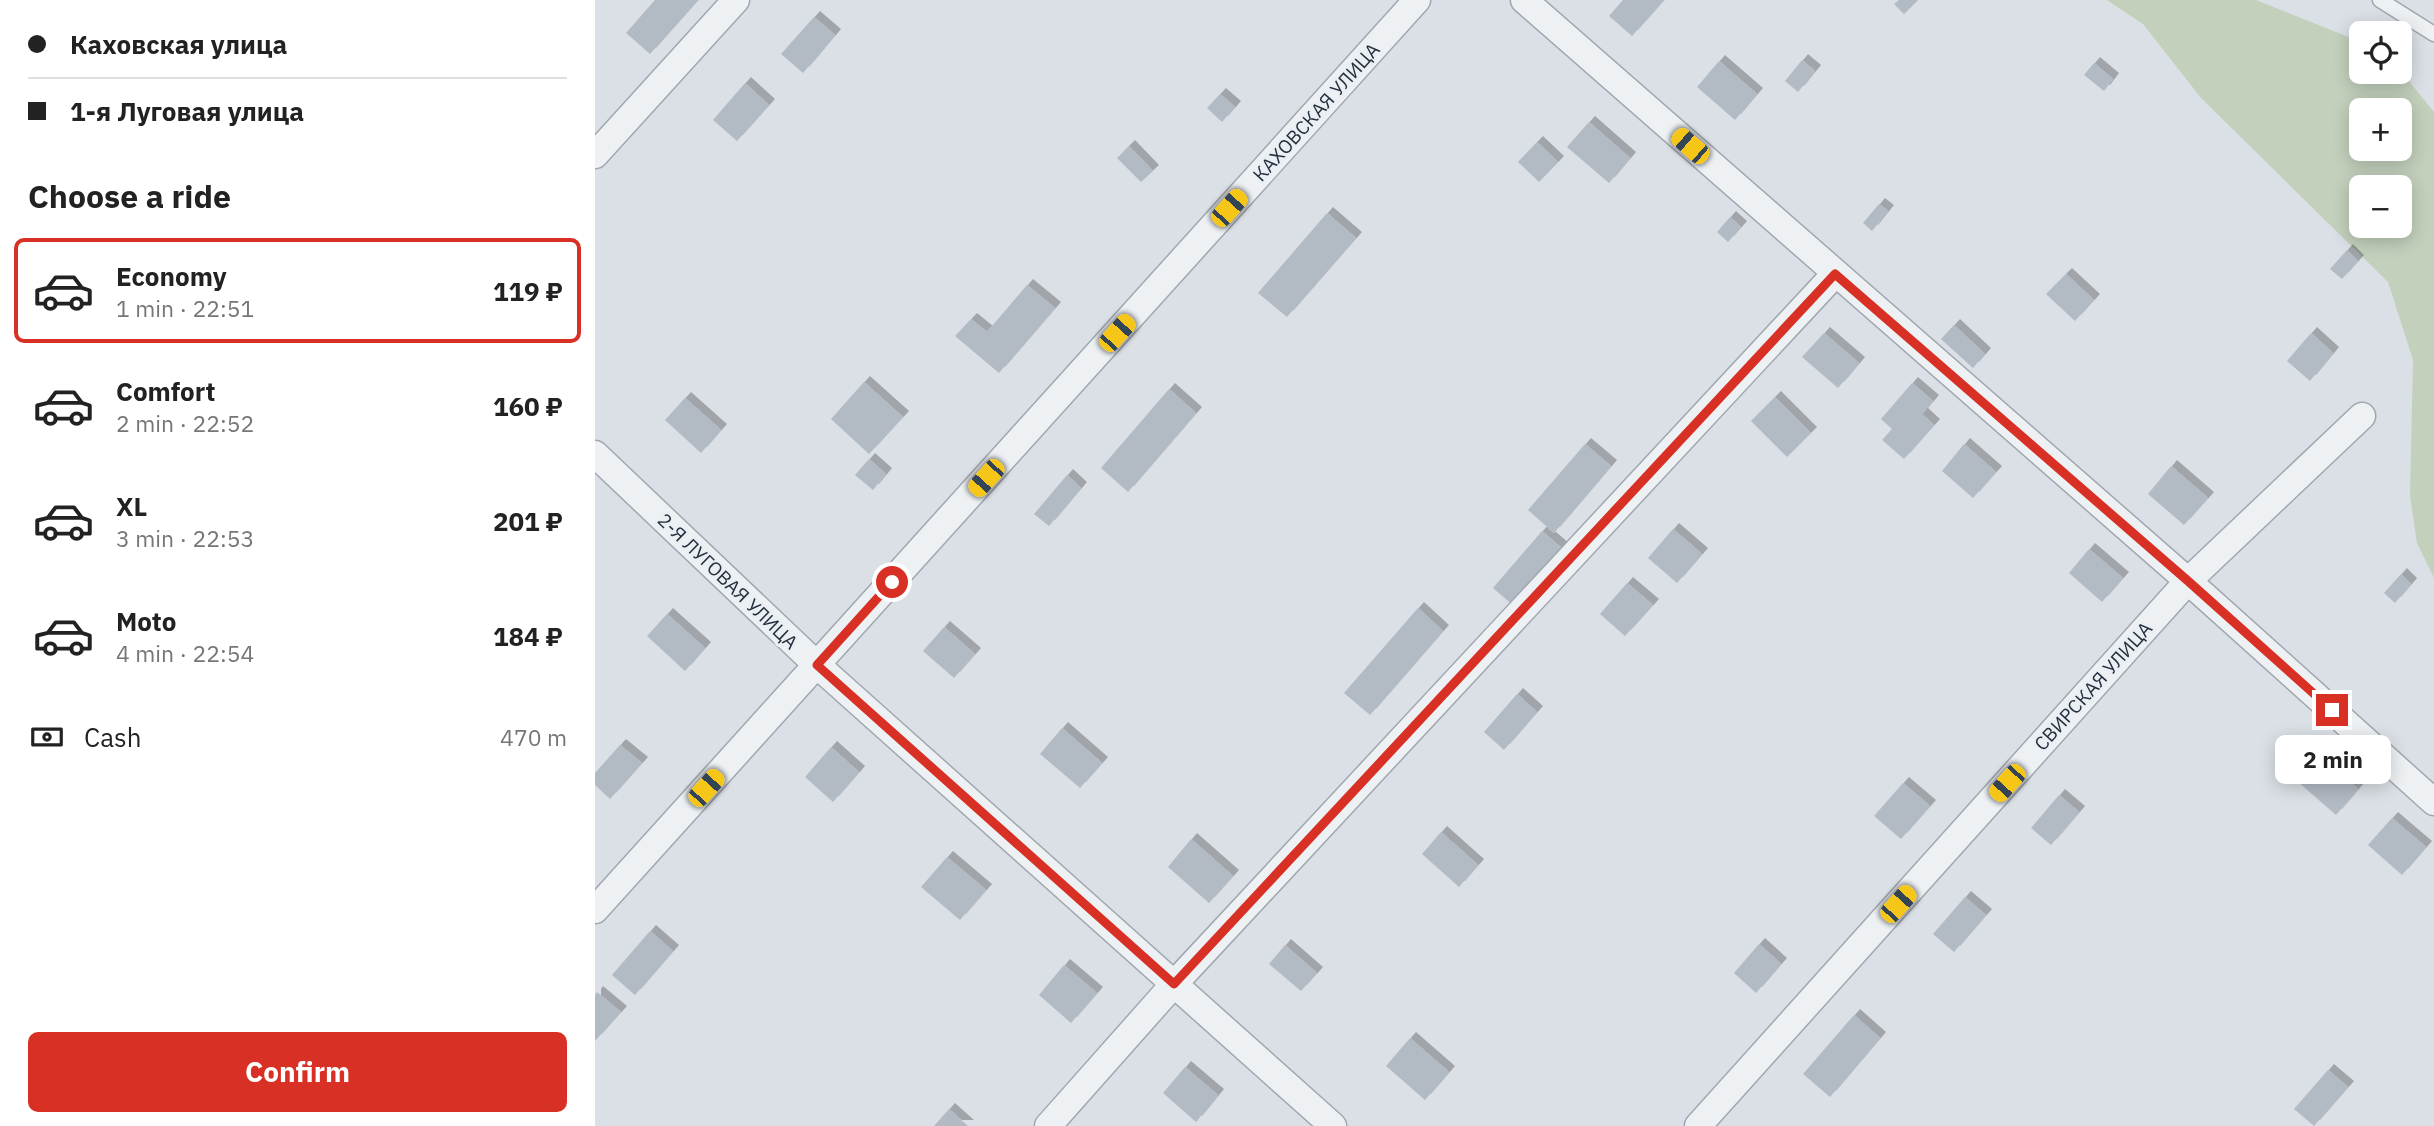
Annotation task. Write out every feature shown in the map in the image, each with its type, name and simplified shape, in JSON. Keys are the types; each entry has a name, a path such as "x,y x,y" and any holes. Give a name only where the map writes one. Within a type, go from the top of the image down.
{"street":[{"path":"595,155 736,0"},
{"name":"КАХОВСКАЯ УЛИЦА","path":"595,910 1417,0"},
{"path":"1524,0 2188,581 2434,802"},
{"path":"1048,1126 1174,984 1835,274"},
{"name":"СВИРСКАЯ УЛИЦА","path":"1698,1126 2188,581 2361,415"},
{"name":"2-Я ЛУГОВАЯ УЛИЦА","path":"595,454 817,665 1333,1126"}],"lane":[{"path":"2380,0 2434,34"}],"green space":[{"path":"2107,0 2256,0 2349,37 2349,84 2411,84 2434,112 2434,578 2417,543 2410,496 2413,360 2388,282 2201,98 2143,24"}],"building":[{"path":"655,0 698,0 650,54 626,33"},
{"path":"1623,0 1664,0 1632,36 1609,16"},
{"path":"1899,0 1918,0 1904,14 1894,4"},
{"path":"814,17 835,35 803,73 781,54"},
{"path":"1802,60 1815,71 1798,92 1785,81"},
{"path":"1719,61 1757,94 1735,120 1697,87"},
{"path":"2094,63 2113,79 2104,91 2084,75"},
{"path":"745,83 769,105 737,141 713,120"},
{"path":"1220,94 1235,107 1222,122 1207,108"},
{"path":"1589,122 1630,158 1609,183 1567,147"},
{"path":"1537,142 1558,162 1539,182 1518,162"},
{"path":"1129,146 1153,171 1141,182 1117,158"},
{"path":"1879,204 1888,211 1872,231 1863,223"},
{"path":"1327,213 1356,238 1287,317 1258,293"},
{"path":"1730,217 1741,227 1728,242 1717,232"},
{"path":"2347,250 2358,261 2342,279 2330,269"},
{"path":"2066,274 2094,300 2075,321 2046,294"},
{"path":"1027,285 1055,308 999,373 955,336 971,319 987,332"},
{"path":"1954,325 1985,354 1973,368 1941,339"},
{"path":"1824,333 1859,363 1838,388 1802,357"},
{"path":"2311,333 2333,353 2310,381 2287,361"},
{"path":"864,382 903,417 869,454 831,419"},
{"path":"1912,383 1933,401 1922,414 1934,425 1904,459 1882,440 1892,429 1881,419"},
{"path":"1169,389 1196,413 1128,492 1101,468"},
{"path":"1775,397 1811,433 1787,457 1751,421"},
{"path":"685,398 721,430 701,453 665,420"},
{"path":"1585,444 1611,466 1554,533 1528,510"},
{"path":"1964,444 1996,472 1973,498 1942,471"},
{"path":"869,459 886,474 873,490 855,475"},
{"path":"2171,466 2208,498 2184,525 2148,494"},
{"path":"1067,475 1081,488 1049,526 1034,514"},
{"path":"1673,529 1702,554 1677,583 1648,558"},
{"path":"1542,531 1564,550 1515,607 1493,588"},
{"path":"2089,549 2123,578 2102,602 2069,573"},
{"path":"2401,574 2411,584 2395,603 2384,593"},
{"path":"1627,583 1653,605 1625,636 1600,614"},
{"path":"1418,608 1443,631 1370,715 1344,693"},
{"path":"667,614 705,648 685,671 647,636"},
{"path":"944,627 975,654 954,678 923,651"},
{"path":"1517,694 1537,712 1504,750 1484,732"},
{"path":"1062,728 1102,763 1080,788 1040,754"},
{"path":"620,745 642,763 610,799 595,785 595,773"},
{"path":"831,747 859,772 833,802 805,777"},
{"path":"2312,748 2358,789 2336,815 2289,774"},
{"path":"1903,783 1930,806 1901,839 1874,816"},
{"path":"2059,795 2079,812 2051,845 2031,828"},
{"path":"2392,818 2426,847 2402,875 2368,845"},
{"path":"1441,832 1478,865 1459,887 1422,854"},
{"path":"1191,839 1233,876 1209,903 1168,867"},
{"path":"947,857 986,890 960,920 921,887"},
{"path":"1965,897 1986,915 1954,952 1933,934"},
{"path":"650,931 673,951 635,995 612,975"},
{"path":"1759,944 1781,964 1756,993 1734,973"},
{"path":"1285,945 1317,973 1301,991 1269,964"},
{"path":"1064,965 1097,993 1071,1023 1039,995"},
{"path":"597,992 621,1012 595,1041 595,995"},
{"path":"1854,1015 1880,1038 1830,1097 1803,1074"},
{"path":"1410,1038 1449,1072 1425,1100 1386,1066"},
{"path":"1185,1067 1218,1095 1196,1122 1163,1093"},
{"path":"2328,1070 2348,1087 2314,1126 2294,1109"},
{"path":"949,1109 968,1126 934,1126"}],"route":[{"path":"892,582 817,665 1174,984 1835,274 2332,710"}]}
